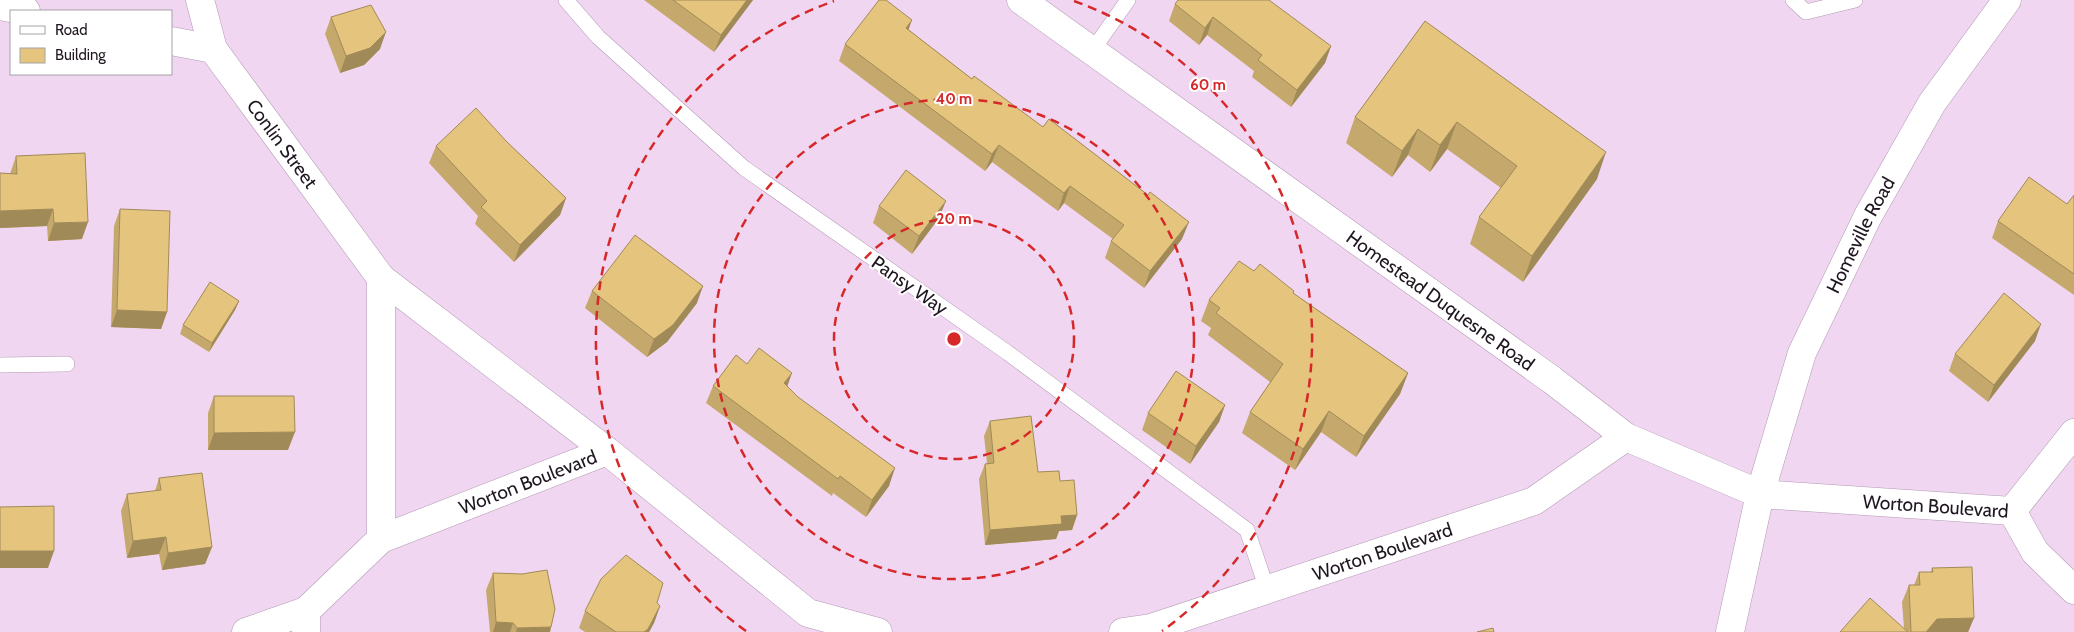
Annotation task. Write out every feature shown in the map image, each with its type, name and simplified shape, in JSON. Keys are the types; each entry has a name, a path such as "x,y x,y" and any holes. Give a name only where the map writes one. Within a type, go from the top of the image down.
{"street":[{"name":"Conlin Street","path":"200,0 213,50 381,278 607,451"},
{"name":"Homestead Duquesne Road","path":"1021,0 1552,380 1626,437 1760,494"},
{"name":"Homeville Road","path":"1760,494 1802,353 1868,216 1932,103 2008,0"},
{"path":"0,6 21,10"},
{"path":"172,41 213,50"},
{"path":"381,278 381,539"},
{"name":"Worton Boulevard","path":"1760,494 2012,510 2074,433"},
{"name":"Worton Boulevard","path":"1123,632 1151,628 1534,501 1626,437"},
{"name":"Worton Boulevard","path":"246,632 306,622 381,539 607,451 808,613 878,632"},
{"path":"1730,632 1760,494"},
{"path":"2012,510 2035,552 2074,590"}],"lane":[{"name":"Pansy Way","path":"566,0 598,37 744,168 1008,353 1247,530 1267,589"},
{"path":"1092,51 1128,0"},
{"path":"1794,0 1806,12 1855,0"},
{"path":"0,365 67,364"}],"building":[{"path":"673,0 747,0 721,35"},
{"path":"879,0 886,0 912,20 906,28 972,79 974,76 1043,127 1049,119 1148,195 1150,192 1189,222 1150,271 1111,241 1124,225 1070,186 1064,193 999,145 992,154 845,44"},
{"path":"1178,0 1269,0 1331,46 1297,90 1258,60 1262,55 1213,17 1205,28 1175,4"},
{"path":"371,5 386,32 370,48 346,56 331,17"},
{"path":"1425,21 1606,152 1532,256 1479,217 1517,166 1457,122 1440,145 1418,129 1402,151 1355,117"},
{"path":"476,108 507,142 566,198 520,245 481,207 487,201 436,146"},
{"path":"85,153 88,222 54,223 53,209 0,211 0,173 17,174 16,156"},
{"path":"906,170 946,201 919,236 879,206"},
{"path":"2029,177 2067,204 2074,195 2074,274 1998,221"},
{"path":"120,209 170,211 167,312 117,310"},
{"path":"635,235 703,286 673,325 654,339 592,291"},
{"path":"1239,261 1254,271 1260,264 1294,291 1293,293 1408,373 1364,436 1329,411 1303,449 1250,412 1283,364 1216,313 1220,308 1209,300"},
{"path":"210,282 239,301 212,343 183,325"},
{"path":"2004,293 2041,324 1994,385 1955,354"},
{"path":"759,348 792,373 784,383 798,397 895,468 872,500 840,476 838,479 713,386 736,355 747,364"},
{"path":"1176,371 1225,405 1196,446 1148,413"},
{"path":"214,396 294,396 295,432 214,433"},
{"path":"1031,416 1038,472 1059,471 1060,481 1074,480 1077,515 1061,516 1062,524 990,530 985,464 994,463 990,421"},
{"path":"202,473 212,547 168,553 166,537 133,541 127,494 161,490 159,478"},
{"path":"54,506 54,551 0,551 0,507"},
{"path":"626,555 663,583 657,603 660,606 648,629 644,632 616,632 585,611 601,579"},
{"path":"1972,567 1974,618 1937,619 1926,632 1911,632 1909,585 1920,585 1919,572 1933,572 1932,568"},
{"path":"547,570 555,609 551,627 517,628 513,623 496,622 493,573 522,574"},
{"path":"1870,598 1908,632 1840,632"},
{"path":"1493,628 1494,632 1477,632"}]}
